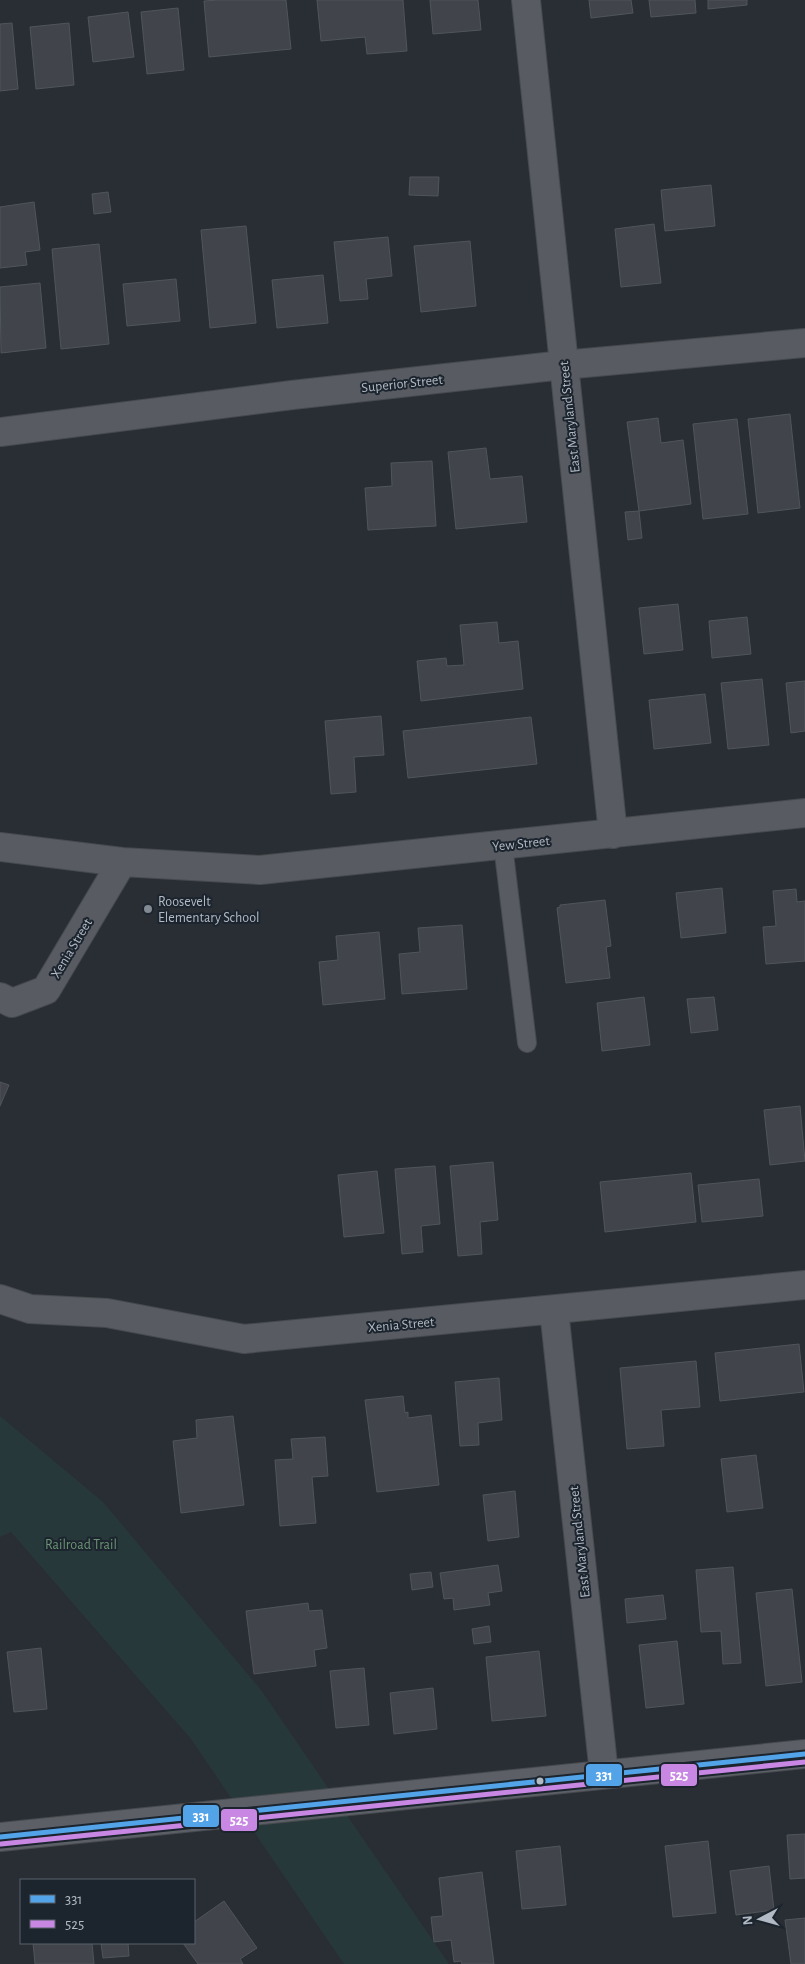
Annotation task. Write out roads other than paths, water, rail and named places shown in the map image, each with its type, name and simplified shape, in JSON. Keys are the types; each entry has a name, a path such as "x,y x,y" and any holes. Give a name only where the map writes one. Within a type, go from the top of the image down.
{"main road":[{"path":"0,1837 805,1754"}],"street":[{"name":"East Maryland Street","path":"526,0 613,834"},
{"name":"Superior Street","path":"0,432 292,395 564,365 805,343"},
{"name":"Yew Street","path":"122,862 260,870 805,813"},
{"path":"0,847 122,862"},
{"name":"Xenia Street","path":"0,997 12,1003 46,990 122,862"},
{"name":"Xenia Street","path":"0,1299 30,1309 107,1313 244,1340 805,1285"},
{"name":"East Maryland Street","path":"554,1310 604,1774"}],"lane":[{"path":"503,845 527,1043"}],"place":[{"name":"Roosevelt Elementary School","path":"148,909"}],"park label":[{"name":"Railroad Trail","path":"81,1544"}]}
